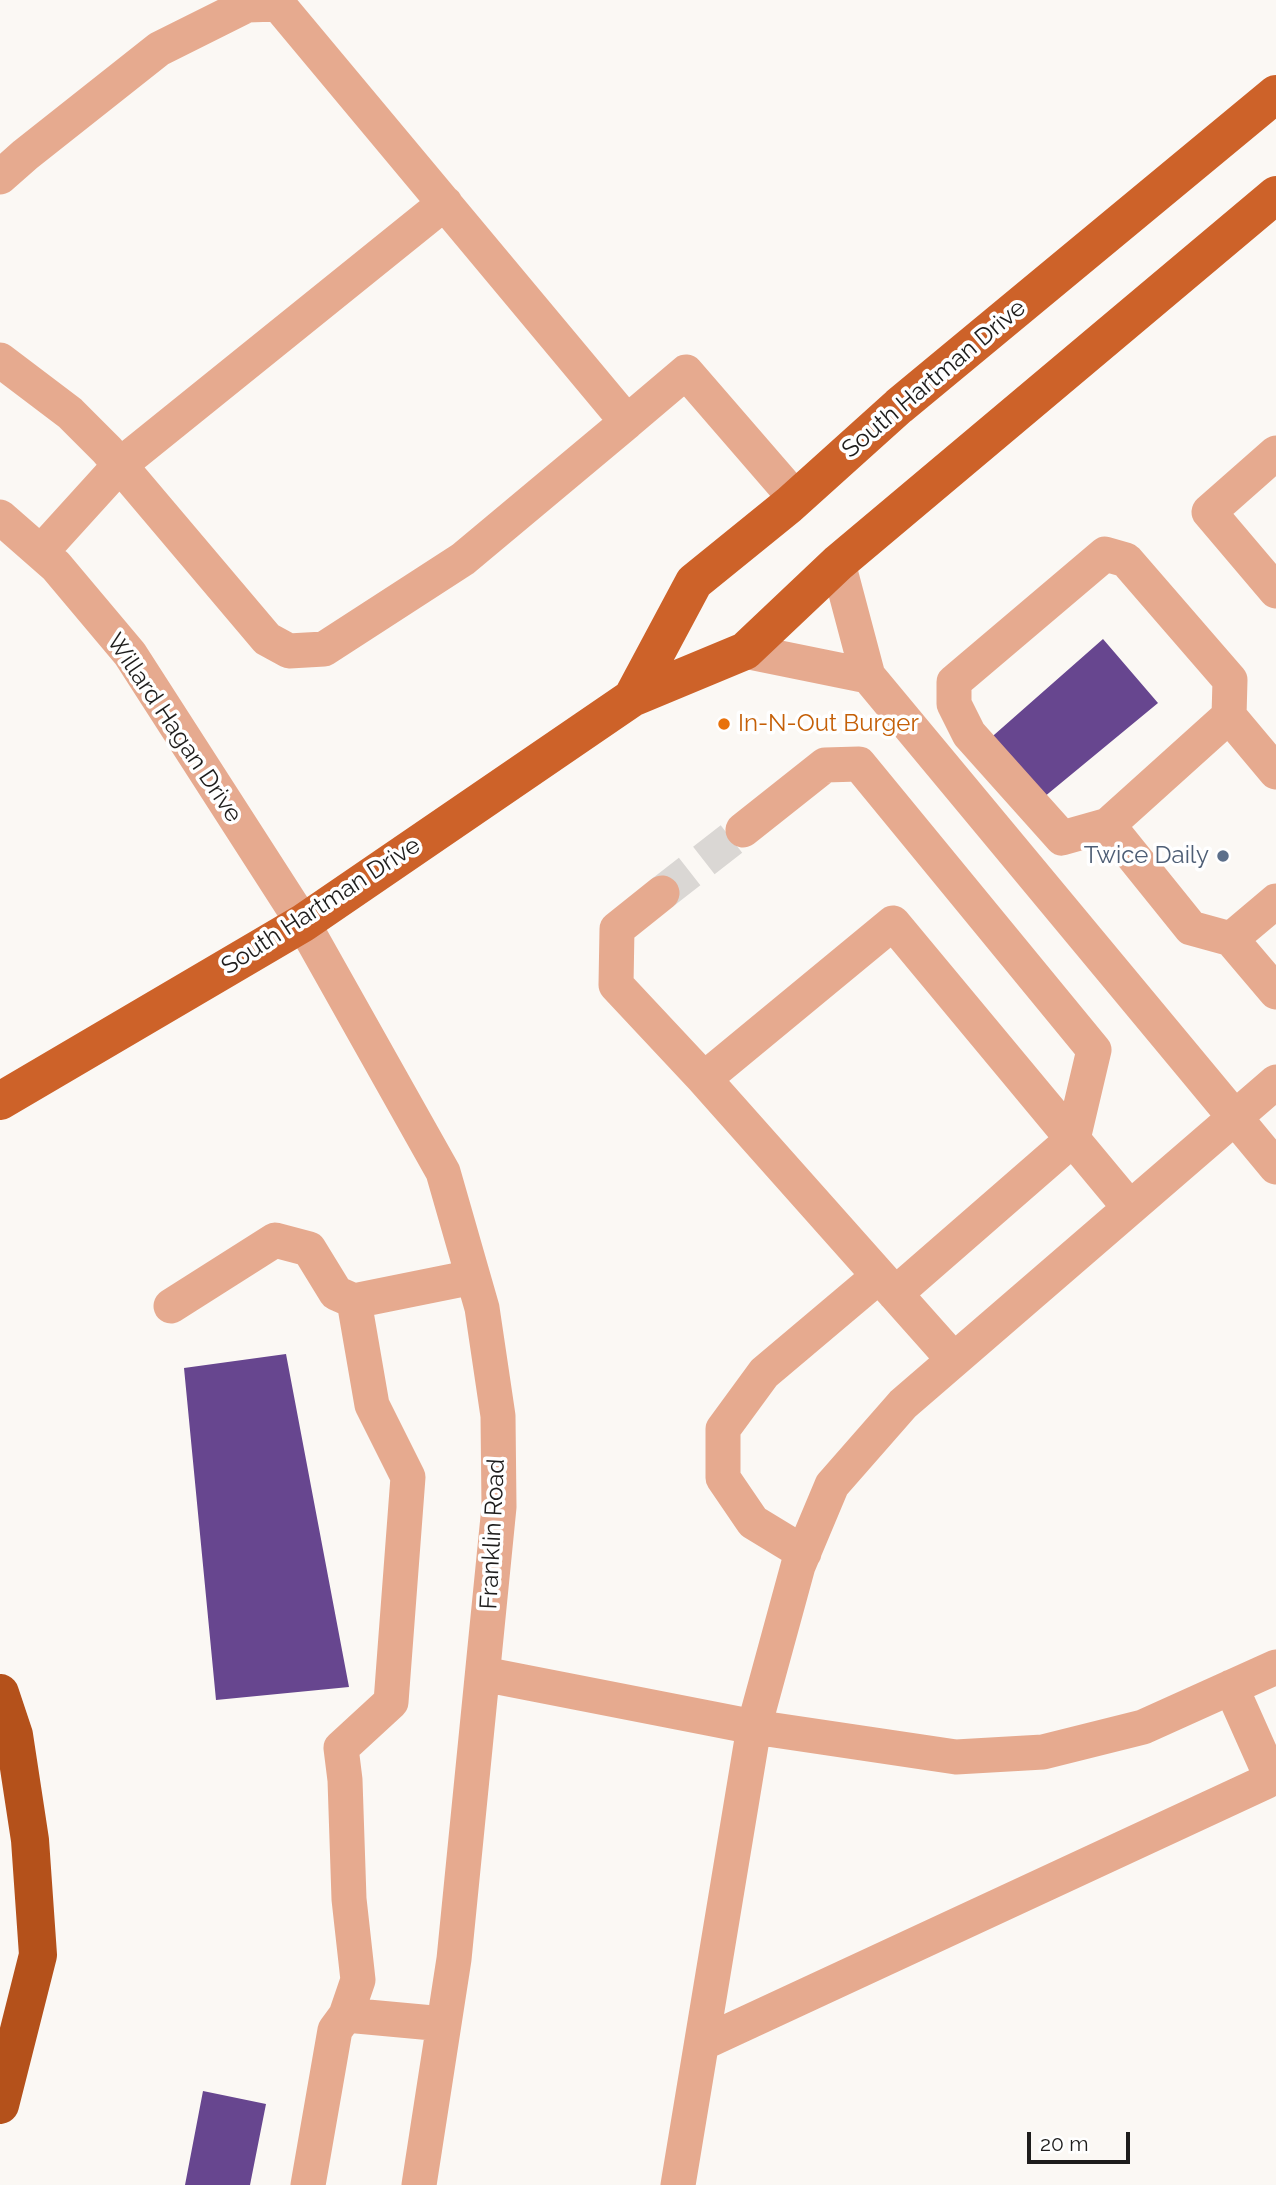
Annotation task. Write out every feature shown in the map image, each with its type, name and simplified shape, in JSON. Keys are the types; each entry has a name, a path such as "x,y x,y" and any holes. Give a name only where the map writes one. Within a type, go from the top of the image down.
{"highway":[{"path":"0,1693 14,1735 30,1840 38,1955 0,2105"}],"main road":[{"name":"South Hartman Drive","path":"632,698 694,582 796,499 900,406 1276,94"},
{"name":"South Hartman Drive","path":"0,1101 303,923 632,698 745,651 838,563 1276,195"}],"street":[{"path":"0,177 159,50 247,5 278,4 627,422"},
{"path":"41,552 120,465 445,203"},
{"path":"0,360 70,413 120,465 267,639 289,651 324,649 463,559 686,372 796,499"},
{"path":"1276,453 1209,512 1276,590"},
{"name":"Willard Hagan Drive","path":"0,517 56,566 130,654 303,923"},
{"path":"1228,716 1108,825 1062,838 970,734 954,704 954,682 1105,554 1126,560 1230,680 1228,716 1276,772"},
{"path":"838,563 868,676 1276,1167"},
{"path":"745,651 868,676"},
{"path":"743,830 825,765 859,764 1094,1050 1073,1139 887,1285 764,1373 723,1429 723,1478 753,1522 804,1553"},
{"path":"1108,825 1191,928 1231,939 1276,992"},
{"path":"662,893 617,929 616,985 704,1079 954,1360"},
{"path":"1231,939 1276,901"},
{"name":"Franklin Road","path":"303,923 443,1172 482,1308 498,1416 499,1507 454,1959 419,2185"},
{"path":"704,1079 892,923 1130,1208"},
{"path":"678,2185 754,1727 798,1566 832,1485 903,1404 1276,1082"},
{"path":"170,1306 275,1240 309,1249 335,1293 354,1301 473,1278"},
{"path":"309,2185 335,2030 346,2015 358,1980 349,1899 345,1780 341,1748 391,1702 408,1477 372,1405 354,1301"},
{"path":"483,1674 754,1727 956,1757 1043,1752 1143,1727 1276,1667"},
{"path":"703,2043 1274,1778 1231,1687"},
{"path":"346,2015 444,2024"}],"building":[{"path":"1103,639 1158,703 1038,802 986,742"},
{"path":"286,1354 349,1687 216,1700 184,1368"},
{"path":"203,2091 266,2104 250,2185 185,2185"}],"tunnel":[{"path":"662,893 743,830"}],"place":[{"name":"In-N-Out Burger","path":"724,724"},
{"name":"Twice Daily","path":"1223,856"}]}
